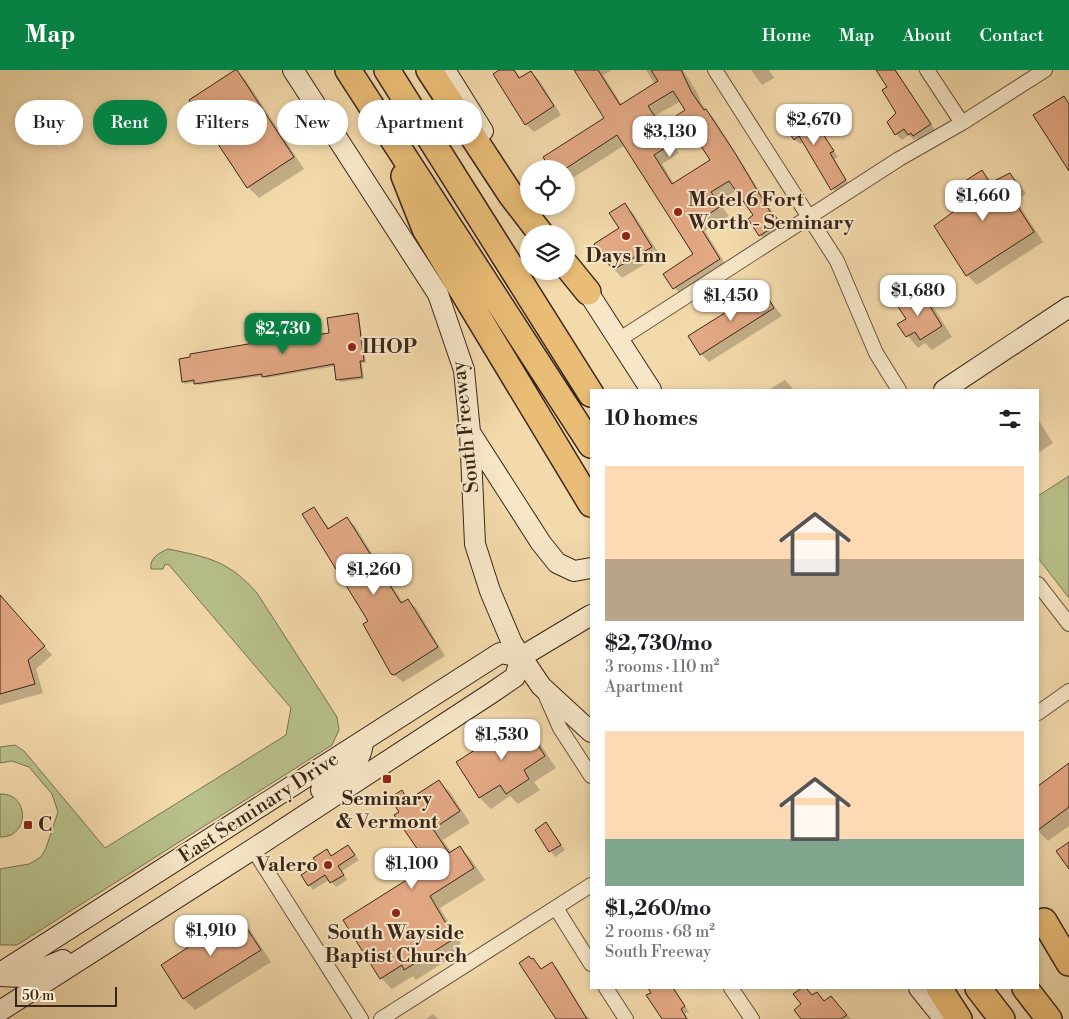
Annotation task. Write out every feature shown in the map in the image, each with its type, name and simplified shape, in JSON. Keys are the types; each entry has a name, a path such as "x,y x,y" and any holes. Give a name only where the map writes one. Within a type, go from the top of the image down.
{"highway":[{"path":"348,70 368,100"},
{"path":"386,70 590,392"},
{"path":"429,70 510,195 534,225"},
{"path":"393,145 425,229 590,502"},
{"path":"397,145 590,443"},
{"path":"575,276 588,292"},
{"path":"1041,917 1069,963"},
{"path":"940,989 959,1019"},
{"path":"979,989 1002,1019"},
{"path":"1026,989 1049,1019"}],"main road":[{"name":"South Freeway","path":"293,70 438,294 464,370 470,432 477,553 505,630 521,658 541,686 590,731"},
{"path":"444,70 520,188"},
{"path":"575,273 620,339 650,389"},
{"path":"946,389 1069,307"},
{"path":"470,432 549,554 564,567 574,570 590,568"},
{"path":"521,658 590,616"},
{"name":"East Seminary Drive","path":"0,974 500,653 521,658 515,677 253,850 0,1011"},
{"path":"293,824 308,799 354,766 362,753 363,741"},
{"path":"1041,917 1069,953"},
{"path":"0,974 22,977 109,942"},
{"path":"920,989 944,1019"}],"street":[{"path":"715,70 837,261 876,353 898,389"},
{"path":"927,70 962,123"},
{"path":"620,339 899,159 962,123 1045,70"},
{"path":"1039,585 1069,624"},
{"path":"541,686 560,728 590,774"},
{"path":"1039,712 1069,691"},
{"path":"253,850 361,1019"},
{"path":"381,1019 590,886"},
{"path":"556,908 590,962"},
{"path":"607,989 626,1019"},
{"path":"732,989 752,1019"}],"green space":[{"path":"1069,476 1069,598 1039,559 1039,495"},
{"path":"168,549 217,562 247,582 257,593 337,717 339,730 332,745 17,945 0,945 0,869 29,864 41,857 58,812 52,794 29,767 12,761 0,763 0,747 15,745 24,751 105,848 286,735 291,708 169,565 165,564 163,569 151,569 153,559"},
{"path":"0,794 17,800 21,807 22,816 21,824 17,831 0,837"}],"building":[{"path":"237,70 257,100 189,100"},
{"path":"499,70 514,70 519,78 531,71 554,106 525,125 493,74"},
{"path":"574,70 598,70 620,105 658,81 651,70 681,70 692,93 704,110 706,109 772,215 774,214 780,223 759,236 748,219 753,215 729,181 711,192 721,206 697,222 720,259 673,289 663,274 693,254 617,135 575,162 575,160 545,160 543,157 604,118","holes":["673,91 685,110 661,126 648,106","686,123 710,160 672,184 654,155 671,144 666,136"]},
{"path":"876,70 895,70 931,124 913,136 911,133 908,135 904,129 895,135 887,122 896,113 882,90 887,87"},
{"path":"1064,96 1069,104 1069,171 1033,115"},
{"path":"797,105 817,137 823,134 834,151 830,153 846,180 831,190 799,136 794,140 779,117"},
{"path":"267,116 277,131 277,145 286,145 294,157 247,188 219,145 267,145"},
{"path":"982,170 990,183 1010,173 1017,184 1007,190 1034,232 966,276 934,226 964,204 956,187"},
{"name":"Days Inn","path":"625,203 652,247 613,270 594,244 619,228 609,213"},
{"path":"763,289 774,308 700,355 688,336"},
{"path":"920,290 942,326 920,340 915,332 906,337 897,324 906,319 897,305"},
{"path":"358,313 364,361 360,361 362,377 336,380 334,364 262,377 262,374 194,384 194,380 182,382 179,359 190,357 190,354 289,337 289,339 329,333 327,318"},
{"path":"314,507 328,529 347,517 401,603 408,599 438,647 394,675 391,674 363,624 368,621 302,514"},
{"path":"0,595 45,646 28,660 35,684 0,694"},
{"path":"522,720 545,756 524,770 529,779 506,794 500,785 479,798 456,762"},
{"path":"1069,763 1069,807 1039,829 1039,785"},
{"name":"South Wayside Baptist Church","path":"439,780 460,811 433,829 449,853 460,846 474,868 430,896 451,932 448,934 452,940 404,970 402,965 380,979 343,920 429,866 394,815 399,812 390,798 402,790 408,800"},
{"path":"546,822 561,845 549,852 535,830"},
{"path":"1069,842 1069,869 1056,851"},
{"name":"Valero","path":"348,845 355,855 338,866 344,875 330,883 325,875 308,886 301,875 318,864 313,858 327,849 331,856"},
{"path":"238,915 261,950 183,999 161,965"},
{"path":"529,956 531,959 533,958 541,969 552,962 587,1019 556,1019 519,963"},
{"path":"649,989 674,989 685,1006 681,1009 687,1019 662,1019 646,995 651,993"},
{"path":"800,989 807,989 812,995 817,992 824,1001 831,996 847,1015 841,1019 801,1019 794,1010 801,1004 793,994"}],"place":[{"name":"Motel 6 Fort Worth - Seminary","path":"678,212"},
{"name":"Days Inn","path":"626,236"},
{"name":"IHOP","path":"352,347"},
{"name":"Seminary & Vermont","path":"387,779"},
{"name":"C","path":"28,825"},
{"name":"Valero","path":"328,865"},
{"name":"South Wayside Baptist Church","path":"396,913"}]}
